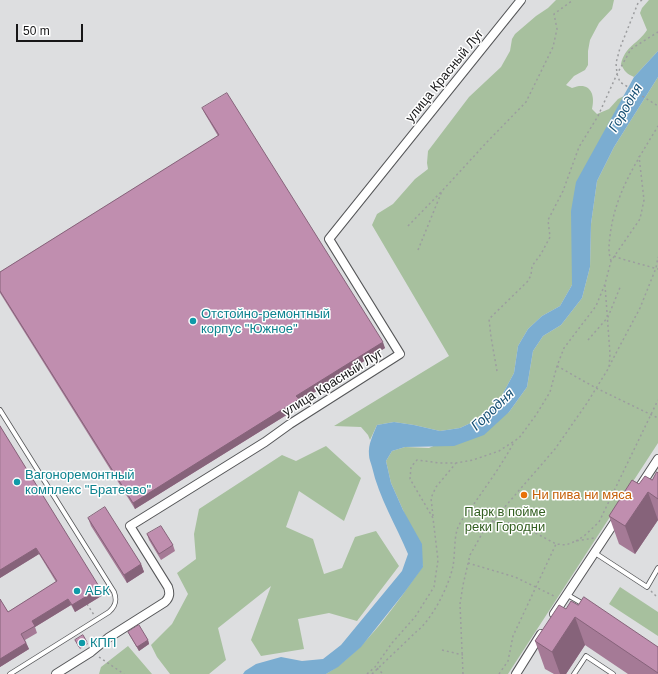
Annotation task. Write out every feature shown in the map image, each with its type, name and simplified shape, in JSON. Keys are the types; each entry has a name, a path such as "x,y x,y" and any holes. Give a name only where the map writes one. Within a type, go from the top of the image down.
{"street":[{"name":"улица Красный Луг","path":"56,674 91,652 108,638 165,602 169,595 168,586 130,526 265,442 290,424 400,354 329,239 521,0"},
{"path":"635,493 651,475 658,459"},
{"path":"516,674 564,597 622,512"}],"lane":[{"path":"0,410 116,597 116,603 109,612 10,674"},
{"path":"595,553 648,587 658,568"},
{"path":"564,597 592,609"},
{"path":"574,674 586,656 613,674"}],"path":[{"path":"408,226 526,102 553,47 557,28 554,14 573,0"},
{"path":"642,0 638,3 620,48 616,62 617,74 620,82 658,106"},
{"path":"497,371 489,318 528,281 531,275 532,266 541,254 550,237 548,220 563,191 578,147 598,116 617,74 631,49 658,32"},
{"path":"611,261 608,254 612,220 619,197 639,156 658,126"},
{"path":"367,674 376,668 423,626 432,615 453,567 457,529 505,460 515,441 545,401 550,392 557,366 564,348 596,306 605,284 611,261 640,220 644,200 639,156"},
{"path":"418,250 442,191"},
{"path":"614,256 657,268"},
{"path":"463,674 460,604 470,555 477,541 555,449 588,403 608,369 640,308 657,268 658,258"},
{"path":"605,284 610,354 608,369"},
{"path":"588,340 608,317 621,285"},
{"path":"557,366 596,388 658,418"},
{"path":"493,522 517,522 556,544 566,546 584,536 599,522 658,400"},
{"path":"433,518 410,479 410,467 417,460 440,463 456,463 473,460 499,451 515,441"},
{"path":"372,674 392,643 415,617 434,587 438,560 431,498 436,488 456,463"},
{"path":"576,541 600,538"},
{"path":"499,674 508,661 513,636 556,544"},
{"path":"468,563 515,577 536,587 564,597"},
{"path":"648,587 658,598"},
{"path":"442,650 463,655"},
{"path":"91,652 124,674"},
{"path":"376,668 383,674"}],"green space":[{"path":"556,0 614,0 612,9 599,23 590,40 588,65 585,70 574,76 566,85 572,88 578,86 587,87 592,93 592,109 597,114 609,109 618,99 624,96 602,137 572,251 572,285 560,306 542,316 528,329 518,346 514,373 500,399 475,421 460,428 440,431 394,422 377,425 370,440 368,435 361,427 334,426 449,356 372,225 377,214 393,204 415,179 428,169 428,151 469,97 501,67 510,51 512,39 515,34"},
{"path":"649,0 658,0 658,51 634,77 629,75 623,69 621,64 625,53 647,30 640,13 642,8"},
{"name":"Парк в пойме реки Городни","path":"658,77 658,443 508,674 326,674 354,653 367,640 391,611 423,566 403,510 391,483 386,461 392,451 405,447 429,448 509,412 527,387 533,351 543,336 561,325 582,298 590,267 591,224 597,181 614,147"},
{"path":"326,446 361,478 344,521 299,491 286,527 313,539 324,574 342,568 355,537 376,531 399,566 357,621 329,613 298,619 304,649 261,656 251,640 271,586 218,628 226,660 209,674 170,674 157,657 151,645 172,624 188,594 177,573 196,559 194,534 199,509 282,455 296,461"},
{"path":"620,587 658,612 658,636 609,604"},
{"path":"128,646 152,674 99,674 101,667"}],"water":[{"name":"Городня","path":"658,51 658,77 614,147 597,181 591,224 590,267 582,298 561,325 543,336 533,351 527,387 509,412 484,435 454,446 405,447 392,451 386,461 391,483 403,510 422,544 423,567 361,647 338,667 326,674 243,674 256,664 281,657 302,661 323,659 341,645 402,571 408,554 379,490 369,458 370,443 377,425 394,422 440,431 460,428 475,421 500,399 514,373 518,346 528,329 542,316 560,306 572,285 571,211 576,182 634,77"}],"building":[{"name":"Отстойно-ремонтный корпус \"Южное\"","path":"227,93 383,342 296,396 299,399 133,503 0,291 0,272 219,135 202,108"},
{"path":"0,426 100,588 72,605 68,599 32,621 35,626 21,634 26,643 0,659 0,599 8,612 57,581 36,548 0,570"},
{"path":"657,472 658,499 648,492 625,526 609,516 632,480 639,484 645,476 652,480"},
{"path":"105,507 141,564 124,575 88,518"},
{"path":"161,526 173,545 159,554 147,534"},
{"path":"584,597 658,647 658,673 575,617 552,652 535,641 559,605 566,609 571,601 578,605"},
{"path":"139,625 148,640 137,647 128,632"},
{"name":"КПП","path":"83,635 87,642 79,647 75,640"}],"place":[{"name":"Отстойно-ремонтный корпус \"Южное\"","path":"193,321"},
{"name":"Вагоноремонтный комплекс \"Братеево\"","path":"17,482"},
{"name":"Ни пива ни мяса","path":"524,495"},
{"name":"АБК","path":"77,591"},
{"name":"КПП","path":"82,643"}]}
